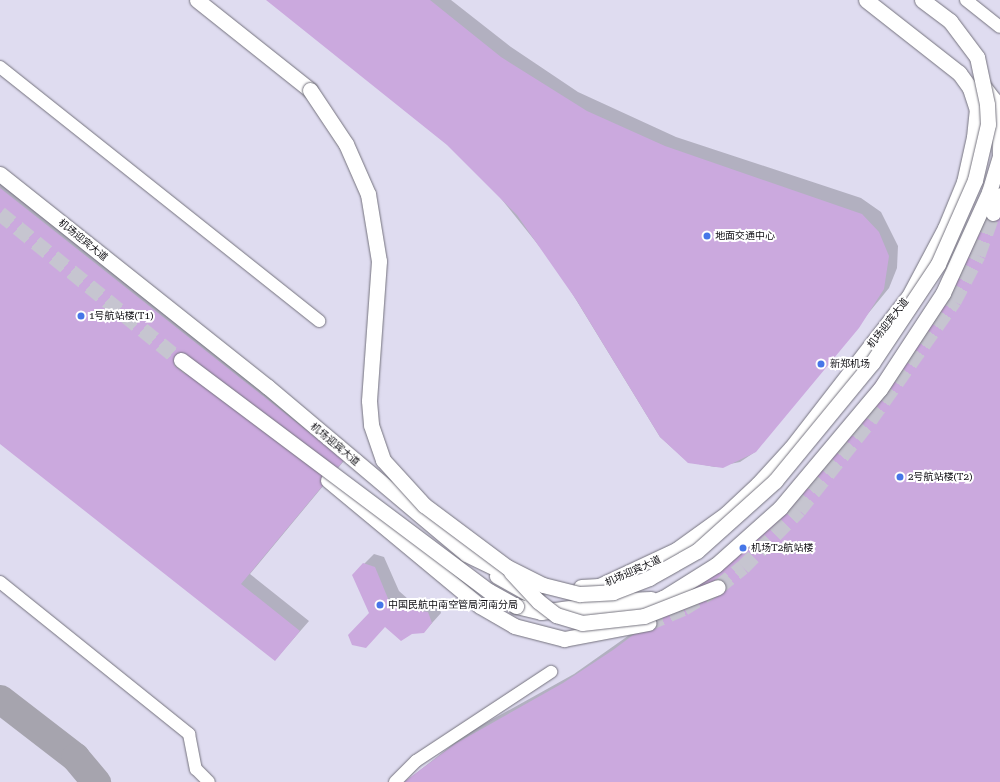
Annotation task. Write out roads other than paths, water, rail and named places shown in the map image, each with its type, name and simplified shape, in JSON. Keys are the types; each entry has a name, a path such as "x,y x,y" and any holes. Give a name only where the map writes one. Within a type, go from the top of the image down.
{"main road":[{"path":"198,0 310,90 346,144 368,194 380,261 369,401 376,446 399,482 424,505 507,567 543,585 580,594 613,592 649,578 696,551 775,481 872,363 938,264 975,180 988,124 984,80 977,57"},
{"name":"机场迎宾大道","path":"0,174 268,387 466,554 529,583 561,588 599,586 676,550 726,514 786,453 909,296 945,228 964,182 977,110 970,88 959,73 866,0"},
{"path":"922,0 950,21 977,57 1000,99"},
{"path":"181,360 489,591 516,606 541,612 579,616 628,612 663,598 716,565 747,540 826,456 920,331 970,239 1000,156 999,121 993,99 964,66 896,24"},
{"path":"993,213 1000,195"},
{"path":"328,480 480,606 514,626 564,639 648,623"},
{"path":"466,554 520,592 575,607"},
{"path":"507,567 538,601 556,615 582,623 644,616 718,587"},
{"path":"602,601 638,569"},
{"path":"541,612 602,601 663,598"}],"lane":[{"path":"966,0 1000,27"},
{"path":"0,67 319,321"},
{"path":"0,582 189,734 196,770 209,782"},
{"path":"395,782 416,761 551,672"}],"tunnel":[{"path":"0,213 190,368"},
{"path":"648,623 684,608 718,587 743,567 799,510 870,420 954,301 978,255 993,213"}],"place":[{"name":"地面交通中心","path":"707,236"},
{"name":"1号航站楼(T1)","path":"81,316"},
{"name":"新郑机场","path":"821,364"},
{"name":"2号航站楼(T2)","path":"900,477"},
{"name":"机场T2航站楼","path":"743,548"},
{"name":"中国民航中南空管局河南分局","path":"380,605"}]}
